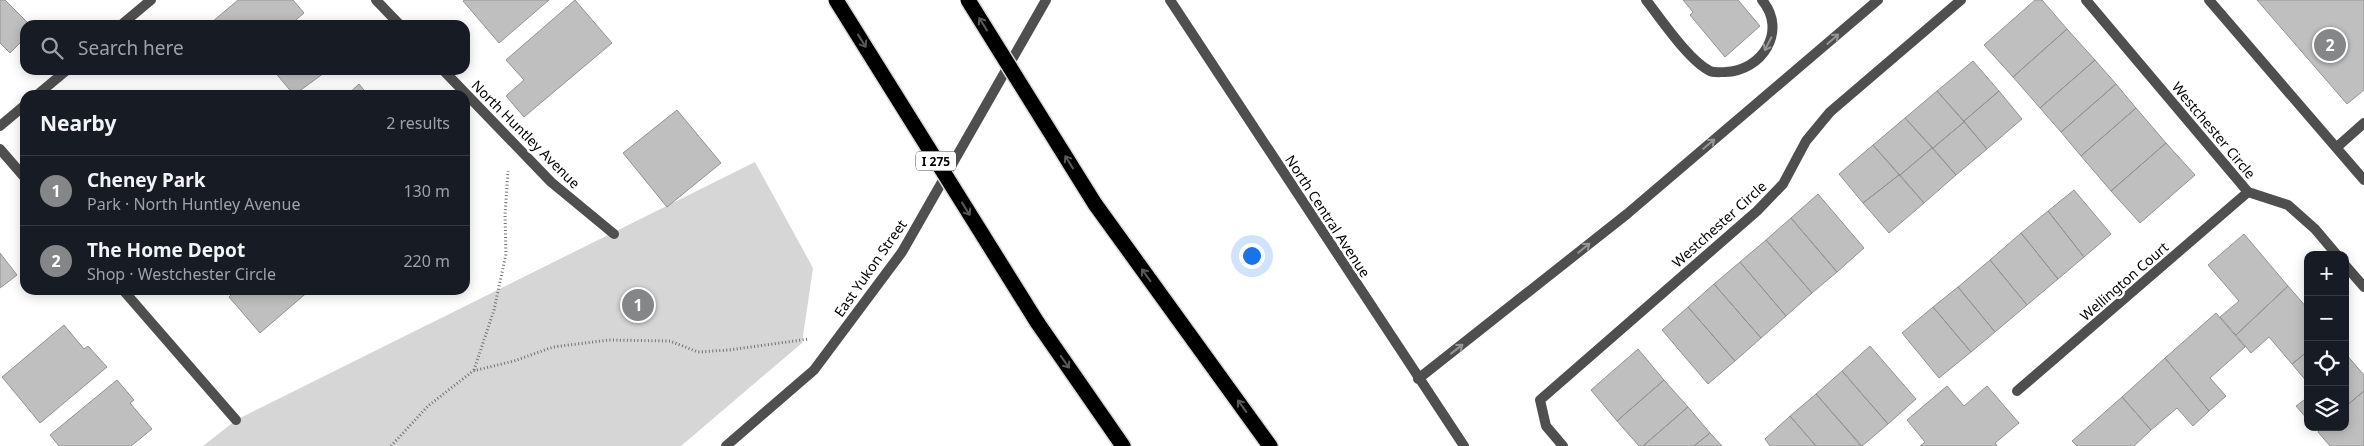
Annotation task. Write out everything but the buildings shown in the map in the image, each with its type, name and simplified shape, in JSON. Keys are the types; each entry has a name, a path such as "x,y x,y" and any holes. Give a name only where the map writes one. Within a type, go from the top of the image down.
{"highway":[{"name":"I 275","path":"836,0 1037,322 1123,446"},
{"path":"968,0 1094,204 1270,446"}],"street":[{"path":"127,20 151,0"},
{"path":"376,0 395,20"},
{"name":"East Yukon Street","path":"726,446 814,370 902,252 1046,0"},
{"name":"North Central Avenue","path":"1170,0 1418,379 1464,446"},
{"path":"1646,0 1696,61 1711,72 1735,71 1752,64 1768,48 1774,29 1769,8 1762,0"},
{"path":"1418,379 1627,214 1878,0"},
{"name":"Westchester Circle","path":"1563,446 1546,426 1540,400 1757,212 1783,184 1806,141 1830,112 1962,0"},
{"name":"Westchester Circle","path":"2086,0 2248,192 2288,205 2314,229 2333,251"},
{"path":"2209,0 2364,180"},
{"path":"43,90 61,75"},
{"name":"North Huntley Avenue","path":"449,75 463,90"},
{"name":"North Huntley Avenue","path":"470,97 551,182 614,234"},
{"path":"0,126 20,109"},
{"path":"2337,147 2364,124"},
{"path":"0,149 20,172"},
{"name":"Wellington Court","path":"2018,391 2248,192"},
{"path":"2349,269 2364,286"},
{"path":"127,295 236,420"}],"path":[{"path":"474,371 494,310 506,254 505,215 509,166 504,133"},
{"path":"391,446 428,406 474,371 514,361 553,347 608,340 670,341 698,352 729,350 812,339"}],"shaded area":[{"path":"755,162 813,268 802,343 681,446 203,446 236,420"}],"place":[{"name":"The Home Depot","path":"2330,45"},
{"name":"Cheney Park","path":"638,305"}]}
